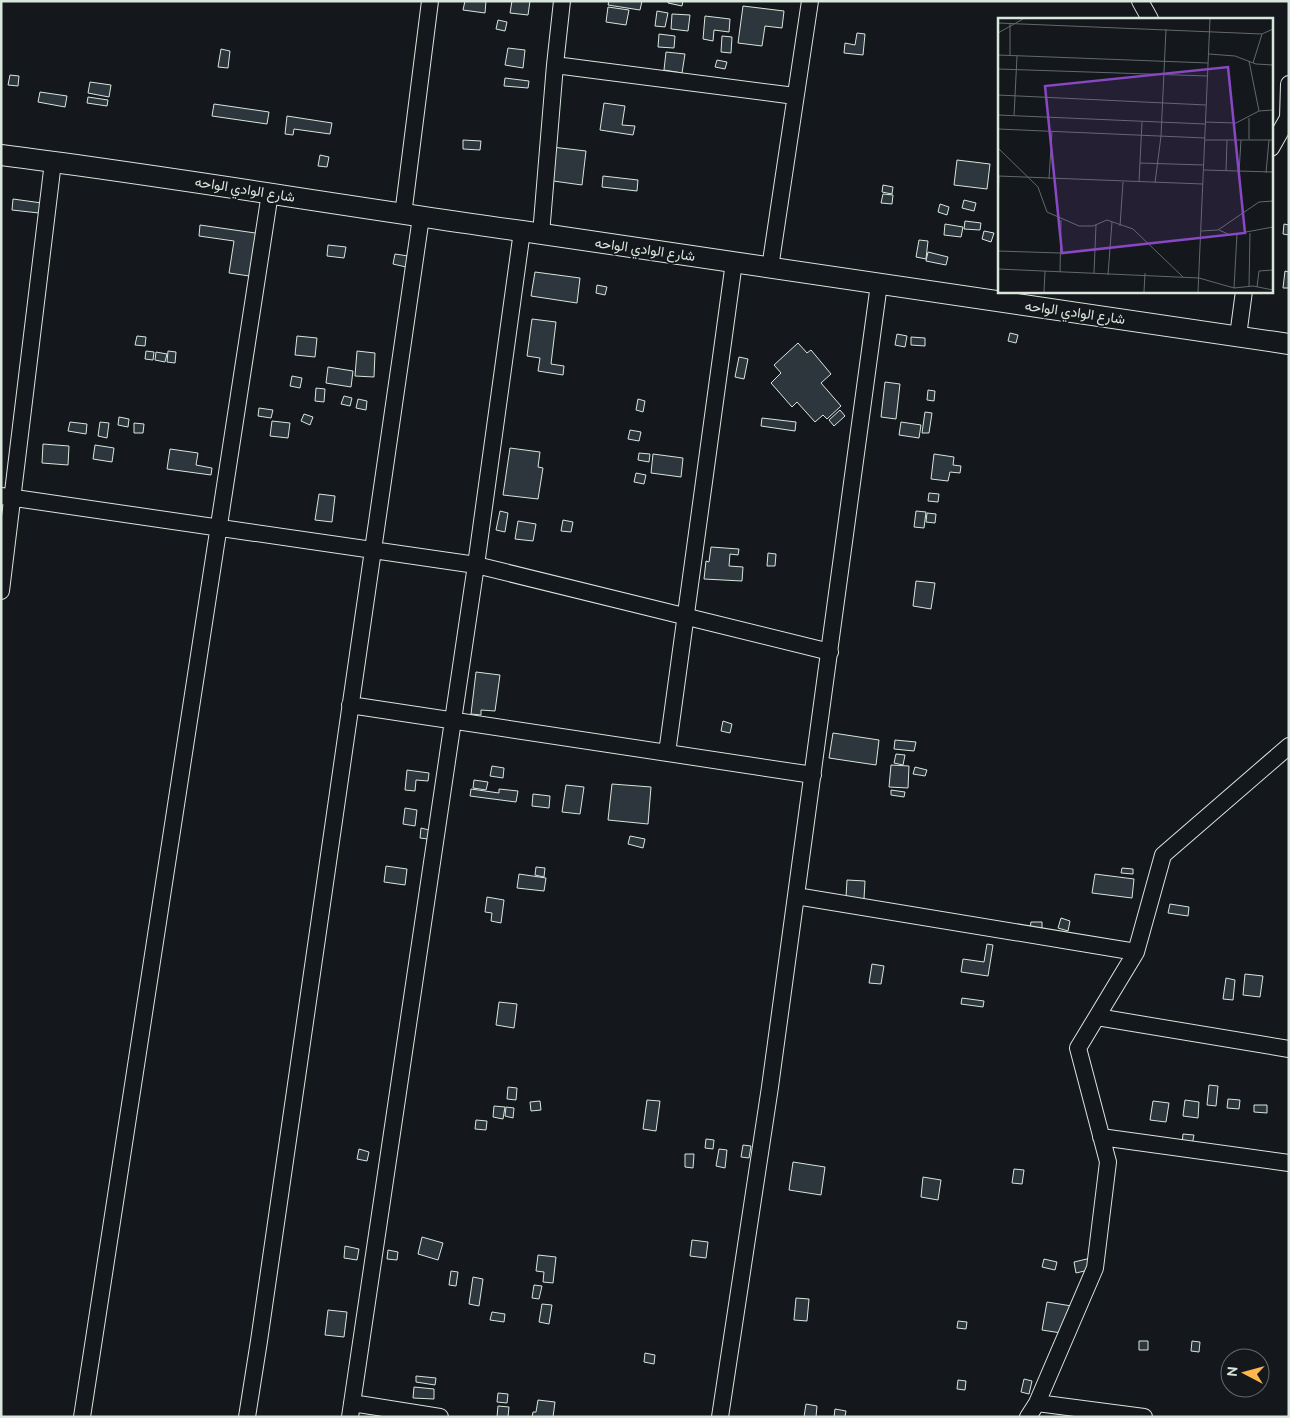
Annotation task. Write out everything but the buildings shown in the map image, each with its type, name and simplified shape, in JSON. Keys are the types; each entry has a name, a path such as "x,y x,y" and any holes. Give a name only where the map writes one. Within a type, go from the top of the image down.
{"main road":[{"name":"شارع الوادي الواحه","path":"1,155 1289,344"}],"street":[{"path":"246,1417 262,1322 373,550 412,216 430,1"},
{"path":"541,234 562,1"},
{"path":"770,268 810,1"},
{"path":"1140,1 1149,18"},
{"path":"555,65 795,96"},
{"path":"1272,146 1288,118 1289,84"},
{"path":"1,591 7,497 53,162"},
{"path":"82,1417 270,193"},
{"path":"440,1417 351,1410 476,565 522,231"},
{"path":"667,753 734,262"},
{"path":"720,1417 770,1087 879,284"},
{"path":"1238,336 1244,292"},
{"path":"7,497 476,565 830,652"},
{"path":"350,705 813,775"},
{"path":"1028,1417 1037,1403 1095,1268 1108,1162 1078,1048 1136,952 1163,854 1289,746"},
{"path":"796,896 1136,952"},
{"path":"1097,1016 1289,1049"},
{"path":"1101,1137 1289,1163"},
{"path":"1037,1403 1144,1417"}]}
